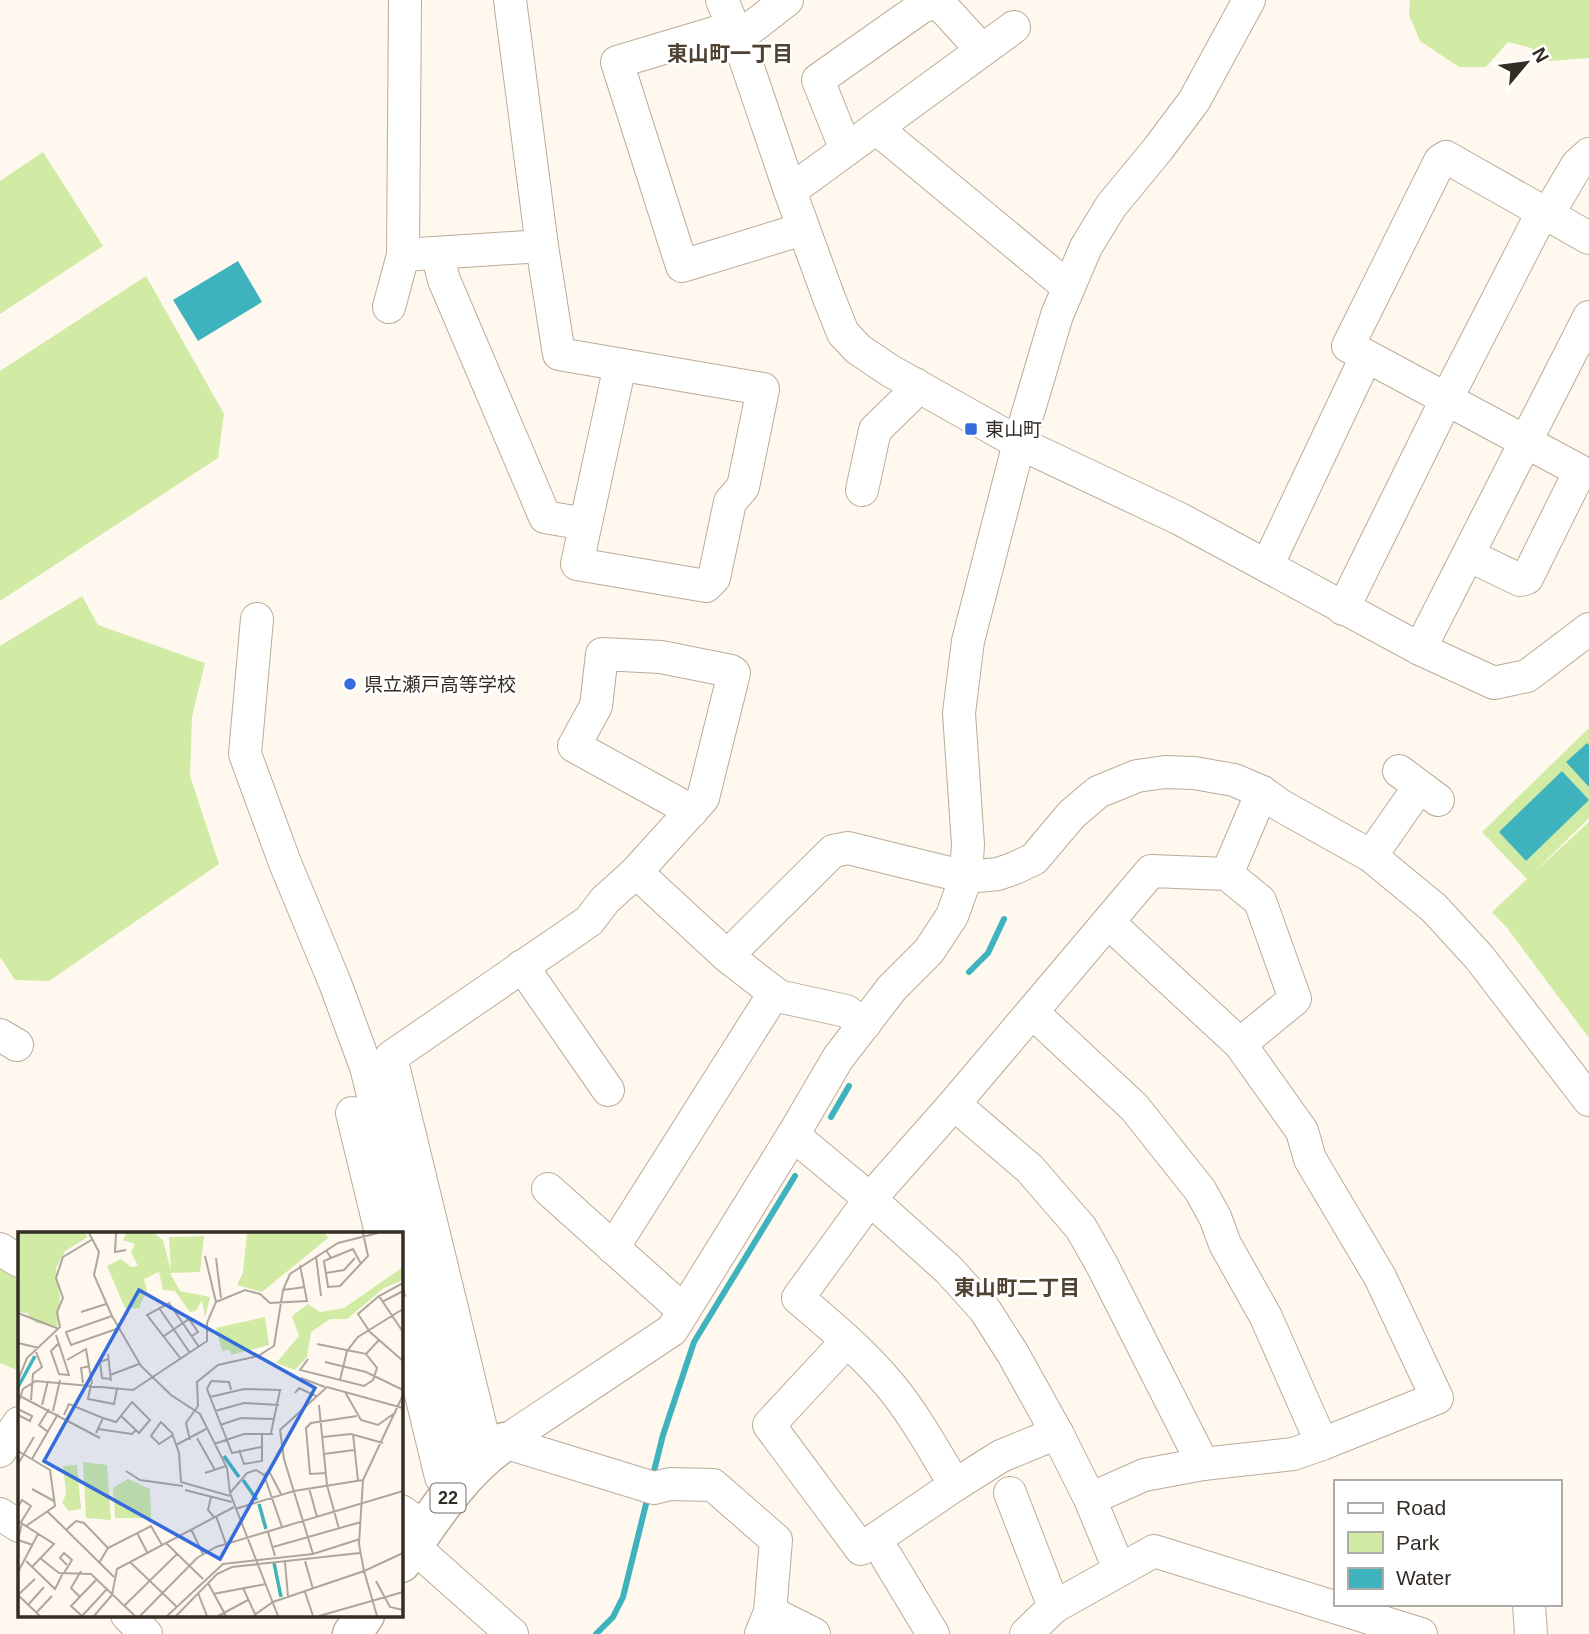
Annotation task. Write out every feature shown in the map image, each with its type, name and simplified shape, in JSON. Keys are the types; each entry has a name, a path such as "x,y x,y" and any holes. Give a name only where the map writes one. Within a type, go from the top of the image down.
{"main road":[{"name":"22","path":"410,1537 479,1464"},
{"path":"352,1634 364,1616"}],"street":[{"path":"389,306 403,255 405,0"},
{"path":"510,0 559,354 763,389 743,487 730,502 714,578 706,586 577,564 620,365"},
{"path":"787,0 617,62 682,266 803,229"},
{"path":"402,1319 441,1477 479,1464 672,1329 838,1058 892,988 929,951 952,916 966,877 968,844 958,713 968,642 1019,443 1057,315 1086,247 1111,206 1194,101 1245,2"},
{"path":"846,150 818,80 923,6 939,3 982,50"},
{"path":"731,22 803,229 843,333 858,349 1019,443 1180,519 1420,649 1494,682 1527,676 1589,629"},
{"path":"790,191 1014,27"},
{"path":"876,128 1068,288"},
{"path":"1343,609 1447,398 1545,212 1577,165 1589,154"},
{"path":"1468,555 1520,580 1527,578 1580,471 1348,346 1440,161 1446,157 1589,238"},
{"path":"403,255 542,246"},
{"path":"438,253 444,280 545,517 585,524"},
{"path":"1420,649 1589,317"},
{"path":"1267,566 1366,357"},
{"path":"862,490 875,430 909,397 915,384"},
{"path":"257,619 245,754 366,1067 457,1436 479,1464 647,1486 670,1483 713,1485 776,1540 765,1623 814,1634"},
{"path":"479,1464 391,1057 589,920 704,798 734,673 661,657 602,654 596,706 573,746 691,811"},
{"path":"727,956 833,851 848,848 966,877 998,874 1034,859 1072,814 1098,792 1137,776 1165,772 1194,773 1234,780 1262,792 1371,856 1434,908 1479,957 1589,1100"},
{"path":"1371,856 1419,786"},
{"path":"1227,874 1262,792"},
{"path":"954,1485 918,1423 889,1384 847,1341 798,1298 870,1199 1152,871 1227,874 1260,901 1295,999 1240,1044"},
{"path":"613,1248 776,994 727,956 636,872"},
{"path":"1090,1499 1144,1475 1203,1464 1293,1454 1437,1398 1380,1277 1310,1159 1302,1131 1240,1044 1108,923"},
{"path":"522,966 608,1090"},
{"path":"773,995 846,1011 865,1024"},
{"path":"1032,1012 1134,1107 1200,1190 1215,1217 1225,1244 1266,1317 1322,1444"},
{"path":"954,1104 1030,1169 1081,1228 1203,1464"},
{"path":"352,1113 381,1232"},
{"path":"793,1135 870,1199 948,1270 985,1310 1057,1433 1090,1499 1119,1569"},
{"path":"548,1189 684,1311"},
{"path":"0,1249 18,1260"},
{"path":"847,1341 769,1424 861,1549 1001,1456 1057,1433"},
{"path":"0,1451 18,1424"},
{"path":"1010,1493 1054,1607"},
{"path":"0,1514 18,1525"},
{"path":"410,1537 512,1634"},
{"path":"1026,1634 1054,1607 1154,1551 1421,1634"},
{"path":"886,1556 933,1634"},
{"path":"1530,1606 1531,1634"},
{"path":"128,1616 146,1634"}],"green space":[{"path":"1410,0 1589,0 1589,58 1550,61 1531,48 1508,42 1486,67 1459,67 1420,41 1409,15"},
{"path":"43,152 103,246 0,314 0,181"},
{"path":"146,276 224,414 218,458 0,601 0,371"},
{"path":"82,596 98,625 205,663 192,717 190,776 219,864 49,981 15,980 0,957 0,646"},
{"path":"1589,728 1589,818 1531,875 1589,822 1589,1038 1507,928 1492,912 1527,879 1482,832"},
{"path":"0,1257 18,1268 18,1371 0,1363"}],"water":[{"path":"238,261 262,302 198,341 173,300"},
{"path":"1587,743 1589,745 1589,787 1566,762"},
{"path":"1562,771 1589,800 1526,861 1499,832"}],"waterway":[{"path":"969,972 988,953 1004,919"},
{"path":"831,1117 849,1086"},
{"path":"652,1479 663,1435 694,1342 795,1176"},
{"path":"596,1634 613,1617 623,1597 648,1496"}],"place":[{"name":"東山町","path":"971,429"},
{"name":"県立瀬戸高等学校","path":"350,684"}],"district":[{"name":"東山町一丁目","path":"730,54"},
{"name":"東山町二丁目","path":"1017,1288"}]}
